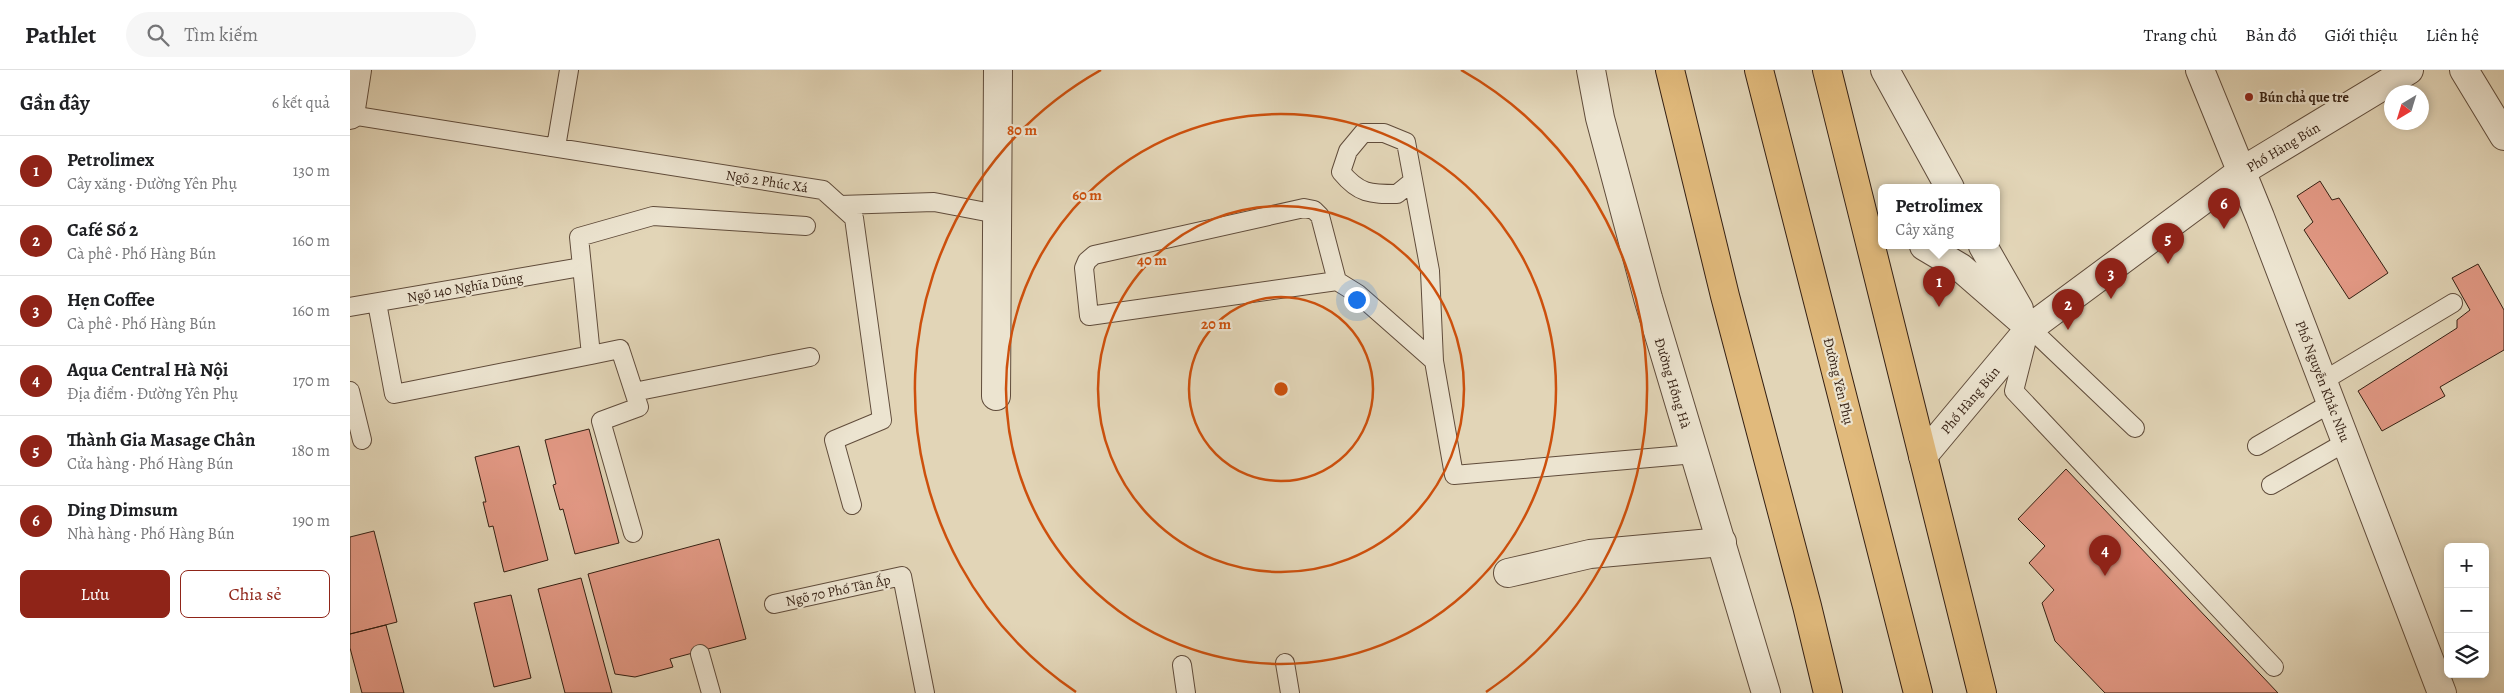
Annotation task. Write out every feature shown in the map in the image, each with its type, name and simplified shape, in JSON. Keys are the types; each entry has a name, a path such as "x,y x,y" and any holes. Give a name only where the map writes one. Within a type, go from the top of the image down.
{"main road":[{"path":"1670,70 1725,296 1807,606 1828,693"},
{"name":"Đường Yên Phụ","path":"1759,70 1918,693"},
{"path":"1827,70 1878,245"},
{"path":"1879,249 1923,456 1982,693"}],"street":[{"path":"350,115 357,70"},
{"path":"996,396 998,70"},
{"name":"Đường Hồng Hà","path":"1591,70 1600,118 1648,298 1766,693"},
{"path":"1885,70 1948,184"},
{"name":"Phố Nguyễn Khắc Nhu","path":"2200,70 2242,171 2442,693"},
{"name":"Phố Hàng Bún","path":"1923,456 2030,328 2242,171 2409,70"},
{"path":"2464,70 2504,136"},
{"path":"1929,249 1961,268 2030,328"},
{"path":"1985,249 2030,328"},
{"path":"1508,573 1590,554 1722,542"}],"lane":[{"path":"556,148 569,70"},
{"name":"Ngõ 2 Phúc Xá","path":"350,115 823,190 854,218 882,420 834,440 852,504"},
{"path":"1413,181 1430,271 1434,361 1454,475 1695,454"},
{"path":"840,206 934,202 997,214"},
{"path":"1337,281 1320,216 1314,210 1304,208 1094,255 1087,261 1084,268 1090,316 1337,281 1358,294 1434,361"},
{"path":"591,355 579,236 653,216 806,226"},
{"name":"Ngõ 140 Nghĩa Dũng","path":"350,307 581,268"},
{"path":"377,303 394,394 620,349 639,407 601,421 633,533"},
{"path":"2257,446 2327,392 2453,303"},
{"path":"2136,428 2030,328 2014,391 2274,668"},
{"path":"634,392 810,357"},
{"path":"350,391 362,440"},
{"path":"2271,485 2346,442"},
{"name":"Ngõ 70 Phố Tân Ấp","path":"774,604 902,576 925,693"},
{"path":"700,654 711,693"},
{"path":"1285,663 1290,693"},
{"path":"1182,665 1186,693"}],"building":[{"path":"2320,181 2332,200 2339,198 2388,273 2349,299 2304,230 2313,222 2297,196"},
{"path":"2478,264 2504,310 2504,350 2440,387 2445,396 2382,431 2358,391 2457,328 2457,320 2470,310 2452,278"},
{"path":"589,429 619,543 575,554 563,509 560,510 553,485 556,484 545,440"},
{"path":"519,446 548,560 504,572 493,526 489,527 483,502 486,502 475,457"},
{"path":"2066,469 2278,693 2105,693 2055,641 2042,603 2054,590 2029,563 2045,546 2018,519"},
{"path":"374,531 397,622 350,634 350,537"},
{"path":"719,539 746,639 670,659 673,667 635,677 615,674 588,574"},
{"path":"581,578 612,693 565,693 538,589"},
{"path":"511,595 531,678 494,687 474,603"},
{"path":"386,625 404,693 362,693 350,648 350,634"}],"place":[{"name":"Bún chả que tre","path":"2249,97"},
{"name":"Ding Dimsum","path":"2224,229"},
{"name":"Thành Gia Masage Chân","path":"2168,264"},
{"name":"Hẹn Coffee","path":"2111,299"},
{"name":"Petrolimex","path":"1939,307"},
{"name":"Café Số 2","path":"2068,330"},
{"name":"Aqua Central Hà Nội","path":"2105,576"}]}
